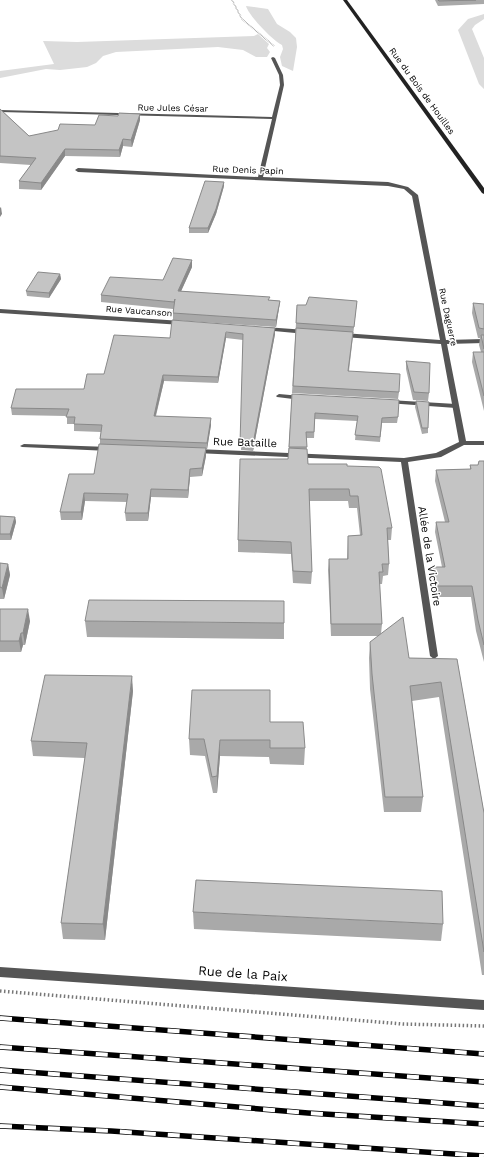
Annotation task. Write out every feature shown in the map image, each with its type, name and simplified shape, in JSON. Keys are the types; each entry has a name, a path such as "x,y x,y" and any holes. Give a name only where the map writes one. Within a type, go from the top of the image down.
{"main road":[{"name":"Rue du Bois de Houilles","path":"345,0 484,192"}],"street":[{"path":"260,179 282,84 281,75 273,58"},
{"name":"Rue Jules César","path":"0,111 274,118"},
{"name":"Rue Denis Papin","path":"78,170 388,184 406,188 415,195"},
{"name":"Rue Daguerre","path":"415,195 433,291 445,342 463,443"},
{"name":"Rue Vaucanson","path":"0,311 192,324"},
{"path":"256,328 312,332"},
{"path":"335,334 445,342 484,341"},
{"path":"279,396 310,398"},
{"path":"379,402 456,406"},
{"path":"463,443 484,443"},
{"name":"Rue Bataille","path":"188,451 404,460 438,455 463,443"},
{"path":"24,446 118,449"},
{"name":"Allée de la Victoire","path":"404,460 434,656"},
{"name":"Rue de la Paix","path":"0,972 484,1005"}],"path":[{"path":"234,0 242,19 274,46 273,58"},
{"path":"0,991 403,1024 484,1026"}],"shaded area":[{"path":"246,6 268,9 277,24 290,32 296,38 297,47 293,71 282,66 280,57 283,49 282,45 273,39 262,28"},
{"path":"484,14 484,19 472,29 484,58 484,89 479,84 458,30 468,19"},
{"path":"258,34 269,44 267,48 270,52 267,57 256,57 243,50 218,47 116,52 103,56 96,63 87,67 60,70 46,69 0,78 0,71 54,64 43,41 77,42 254,36"}],"building":[{"path":"438,0 476,0 439,1"},
{"path":"0,109 29,136 58,130 60,124 95,125 99,115 118,116 119,113 140,114 131,140 123,139 119,150 65,149 41,183 19,181 36,158 0,156"},
{"path":"205,181 224,182 216,209 208,228 189,228"},
{"path":"173,258 192,260 178,291 270,297 268,300 280,301 276,320 173,313 175,299 174,302 101,295 110,277 163,280"},
{"path":"38,272 60,274 49,293 26,291"},
{"path":"309,297 357,301 354,327 296,323 297,305 306,305"},
{"path":"473,303 484,304 484,329 479,328"},
{"path":"172,320 275,328 253,444 240,444 243,334 226,332 218,377 163,375 154,416 211,418 207,443 100,439 102,425 74,424 75,417 66,417 69,409 11,408 16,389 84,389 87,374 104,374 114,335 170,338"},
{"path":"296,328 353,332 348,371 400,374 399,392 293,386"},
{"path":"481,335 484,335 484,349"},
{"path":"473,352 484,352 484,396"},
{"path":"406,361 430,363 429,393 414,392"},
{"path":"292,394 399,400 398,417 382,418 380,437 355,435 358,416 315,413 314,432 306,432 307,447 289,447"},
{"path":"416,401 429,402 428,428 422,428"},
{"path":"99,444 206,448 202,468 190,469 188,490 151,489 148,513 125,513 128,494 84,493 81,512 60,512 69,474 94,474"},
{"path":"289,448 307,449 308,464 347,464 347,466 379,467 381,469 392,528 387,528 389,564 382,564 383,572 379,572 382,624 331,624 329,559 348,559 348,536 362,535 358,496 350,496 349,489 309,489 312,572 293,571 291,542 238,540 240,459 288,459"},
{"path":"479,461 484,461 484,645 472,586 437,586 433,567 445,567 436,522 449,522 436,470 471,469 470,465 478,465"},
{"path":"0,516 15,517 10,534 0,534"},
{"path":"0,563 8,564 2,588 0,587"},
{"path":"89,600 284,601 284,623 85,621"},
{"path":"0,609 28,609 23,633 21,633 19,641 0,641"},
{"path":"403,617 409,658 457,659 484,813 484,952 441,682 410,686 423,797 385,797 370,642"},
{"path":"45,675 132,676 103,924 61,923 87,743 31,741"},
{"path":"192,690 270,690 270,722 303,722 305,748 270,748 270,740 220,740 217,776 212,777 204,739 189,739"},
{"path":"196,880 442,891 443,924 193,912"}],"railway":[{"path":"0,1018 484,1054"},
{"path":"0,1047 484,1082"},
{"path":"0,1070 484,1106"},
{"path":"0,1087 308,1113 484,1124"},
{"path":"0,1126 111,1131 484,1156"}]}
